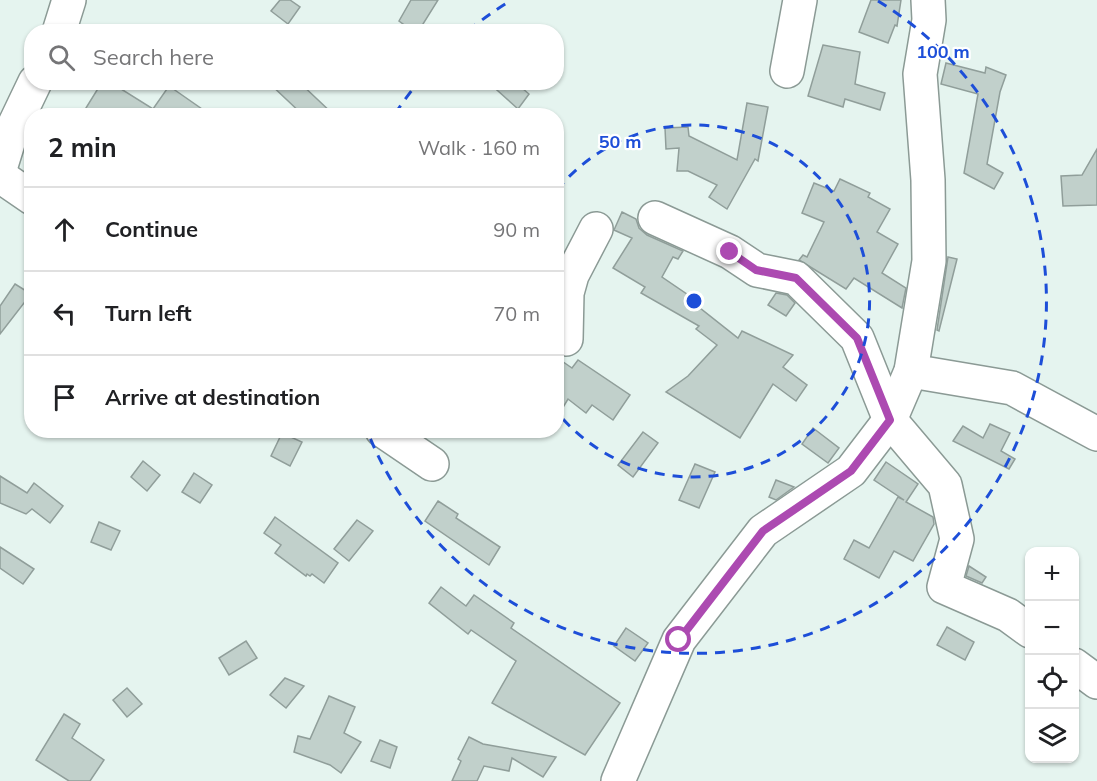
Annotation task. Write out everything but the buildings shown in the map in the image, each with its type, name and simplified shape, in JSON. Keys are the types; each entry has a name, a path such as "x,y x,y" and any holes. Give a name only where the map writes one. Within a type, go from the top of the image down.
{"street":[{"path":"62,24 69,0"},
{"path":"787,71 800,0"},
{"path":"618,781 679,640 763,531 851,471 890,420 911,371 929,261 928,180 920,74 929,21 927,0"},
{"path":"0,169 12,130 31,90"},
{"path":"0,176 24,192"},
{"path":"655,218 730,252 756,270 796,278 857,338 890,420 945,485 957,539 944,587 1008,615 1025,628"},
{"path":"566,339 567,293 572,275 596,229"},
{"path":"911,371 1012,388 1097,434"},
{"path":"394,438 432,464"},
{"path":"1079,669 1097,682"}],"route":[{"path":"679,640 763,531 851,471 890,420 857,338 796,278 756,270 730,252"}]}
